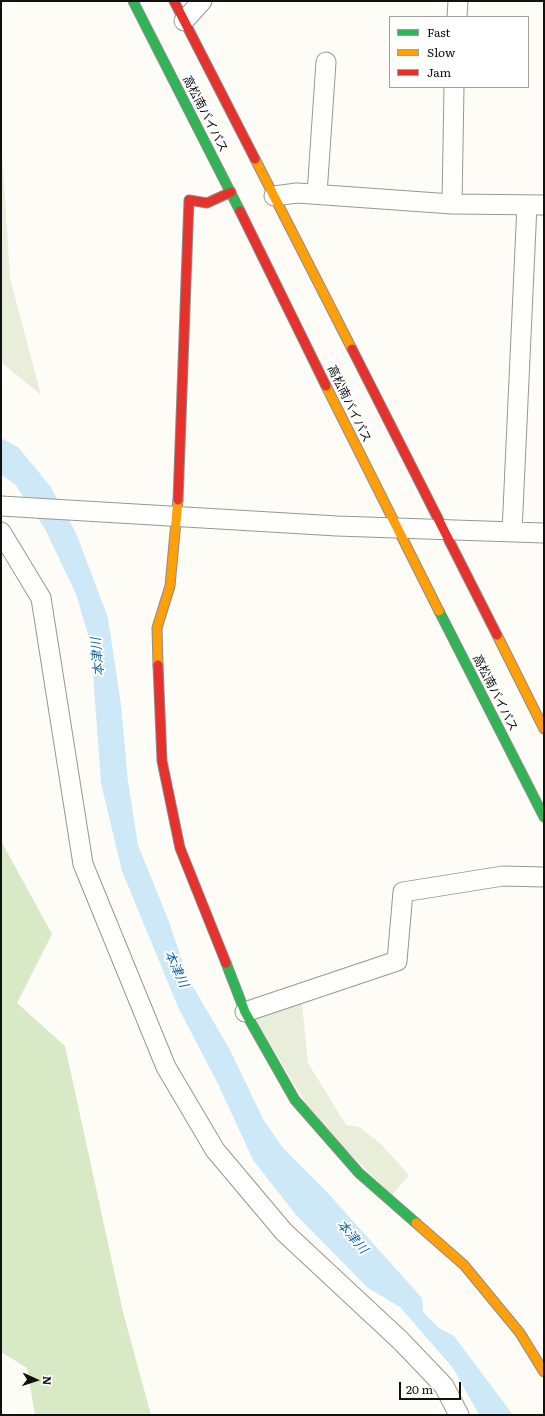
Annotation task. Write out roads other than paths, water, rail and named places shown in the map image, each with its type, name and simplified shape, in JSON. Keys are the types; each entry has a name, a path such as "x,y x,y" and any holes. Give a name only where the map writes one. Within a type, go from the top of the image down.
{"main road":[{"name":"高松南バイパス","path":"133,1 231,192 396,528 544,818"},
{"name":"高松南バイパス","path":"174,1 544,729"},
{"path":"231,192 207,203 189,200 177,516 170,586 157,628 162,761 180,848 245,1012 295,1100 359,1173 464,1265 520,1333 544,1372"}],"street":[{"path":"184,21 202,1"},
{"path":"457,16 458,1"},
{"path":"317,194 326,62"},
{"path":"452,204 454,88"},
{"path":"274,196 297,193 452,204 536,205 512,532"},
{"path":"1,506 337,526 544,533"},
{"path":"1,532 41,598 83,864 166,1067 215,1150 284,1232 401,1341 444,1386 459,1415"},
{"path":"245,1012 398,961 402,892 503,876 544,877"}],"water":[{"name":"本津川","path":"1,438 18,447 50,486 76,533 108,618 121,705 128,782 138,845 169,922 188,978 230,1050 263,1119 283,1148 326,1191 422,1298 423,1312 439,1328 454,1336 513,1415 479,1415 453,1368 400,1307 368,1288 297,1216 253,1160 218,1084 178,1007 122,871 101,783 91,645 76,594 45,529 15,484 1,475"}]}
